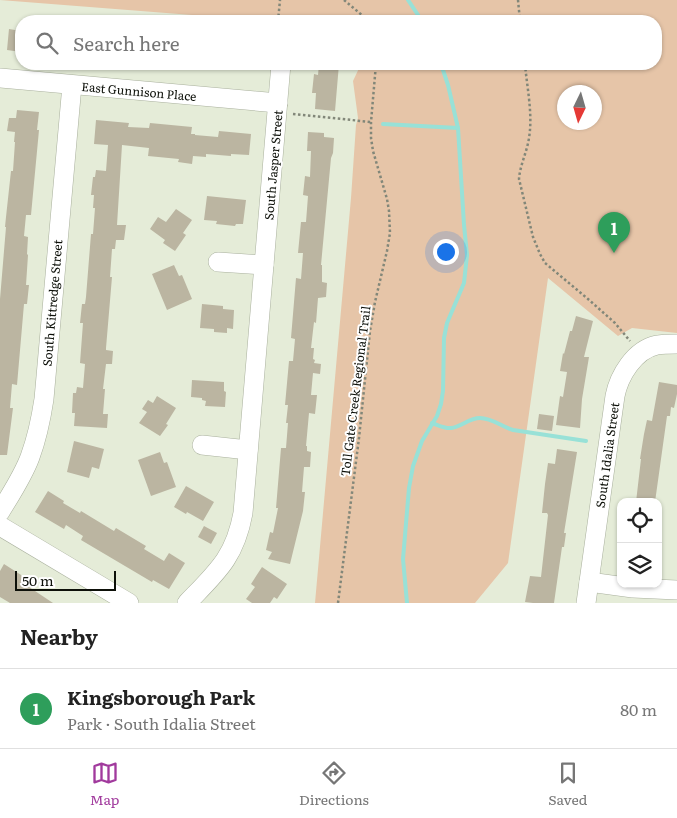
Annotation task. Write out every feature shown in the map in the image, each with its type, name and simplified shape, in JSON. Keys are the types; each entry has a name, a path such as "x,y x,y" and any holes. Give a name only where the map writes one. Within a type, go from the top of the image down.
{"street":[{"name":"South Jasper Street","path":"186,603 225,562 233,549 243,512 281,70"},
{"name":"East Gunnison Place","path":"0,78 278,108"},
{"name":"South Kittredge Street","path":"0,512 22,476 40,426 72,85"},
{"path":"218,262 264,265"},
{"name":"South Idalia Street","path":"586,603 615,396 619,381 629,365 641,352 656,345 677,344"},
{"path":"202,446 248,450"},
{"path":"0,526 130,603"},
{"path":"589,582 633,588 677,590"}],"path":[{"path":"279,15 280,0"},
{"path":"344,0 362,15"},
{"path":"518,0 519,15"},
{"name":"Toll Gate Creek Regional Trail","path":"338,603 374,302 390,233 387,199 373,151 371,122 375,70"},
{"path":"525,70 530,127 527,149 519,179 533,236 540,254 546,263 595,305 621,331"},
{"path":"278,108 371,122"}],"shaded area":[{"path":"0,0 677,0 677,333 632,328 618,336 548,278 508,563 475,603 315,603 358,118 353,81 358,70 662,70 662,15 192,15"}],"building":[{"path":"9,29 15,30 15,51 7,50"},
{"path":"318,70 338,70 335,111 315,109 316,93 312,93 314,74 318,75"},
{"path":"17,110 39,112 37,130 39,130 31,215 26,215 24,236 28,237 26,285 29,285 27,304 24,304 17,385 12,384 10,408 13,408 7,455 0,455 0,299 5,227 15,142 15,132 7,131 9,118 16,118"},
{"path":"96,120 129,123 128,127 149,128 150,123 192,127 191,134 195,135 218,137 219,131 251,134 249,155 206,154 206,157 193,156 192,164 178,162 179,159 148,156 149,148 122,145 117,225 126,225 124,240 116,240 115,249 112,249 110,277 112,277 106,350 113,351 112,364 106,364 103,389 105,389 103,414 108,414 107,428 74,426 75,413 72,413 73,393 76,393 77,387 83,388 85,364 80,363 83,323 80,323 82,304 85,304 91,234 93,234 95,208 93,208 94,195 91,195 93,177 95,177 96,170 106,171 108,145 94,144"},
{"path":"308,132 324,133 324,137 334,138 321,265 322,282 327,283 326,297 318,298 311,348 314,348 314,363 321,364 320,374 313,373 311,395 317,395 315,414 309,413 306,446 307,451 311,452 310,467 304,467 302,492 305,492 303,511 290,564 268,559 272,552 266,550 270,532 273,533 278,508 276,508 281,448 286,448 288,405 285,405 289,361 293,361 295,339 291,338 296,278 301,279 303,253 298,253 301,222 306,222 308,196 303,195 305,176 310,177 311,151 307,151"},
{"path":"207,196 246,200 243,224 236,224 235,226 216,224 217,221 204,220"},
{"path":"176,209 192,220 183,233 186,235 175,251 163,243 165,240 150,229 158,217 166,222"},
{"path":"174,265 179,276 182,275 192,299 167,310 152,274"},
{"path":"202,304 223,306 223,309 234,310 233,329 227,328 227,333 214,332 214,329 200,328"},
{"path":"576,316 593,321 584,357 589,357 582,399 580,428 556,425 560,396 563,397 567,372 560,371 563,353"},
{"path":"192,380 224,382 224,391 226,392 225,407 205,406 206,401 202,400 202,398 191,397"},
{"path":"659,382 677,385 674,408 671,407 670,416 667,416 656,498 636,498 644,434 647,420 652,421"},
{"path":"157,396 176,408 160,436 139,423 147,412 142,409 148,400 153,403"},
{"path":"539,414 554,416 552,431 537,429"},
{"path":"74,441 104,449 99,469 92,467 89,478 67,472"},
{"path":"557,449 577,452 554,603 525,602 530,576 541,577 548,515 547,513 542,513 545,484 548,463 555,464"},
{"path":"160,452 164,463 167,462 176,487 151,496 138,460"},
{"path":"186,486 214,502 203,521 174,507"},
{"path":"48,491 80,513 81,511 114,531 116,528 146,546 144,549 164,561 169,553 185,563 169,589 153,580 152,582 81,540 83,536 66,525 64,529 35,512"},
{"path":"204,526 217,533 211,544 198,537"},
{"path":"4,564 32,582 29,587 53,603 10,603 0,597 0,571"},
{"path":"262,567 287,584 277,599 274,597 270,603 252,603 246,599 255,587 251,584"}],"waterway":[{"path":"408,0 418,15"},
{"path":"407,603 403,559 409,488 413,466 422,441 437,416 441,404 444,338 447,323 464,283 467,255 458,128 443,70"},
{"path":"383,124 458,128"},
{"path":"432,423 451,428 472,419 484,418 513,430 586,441"}],"place":[{"name":"Kingsborough Park","path":"614,253"}]}
